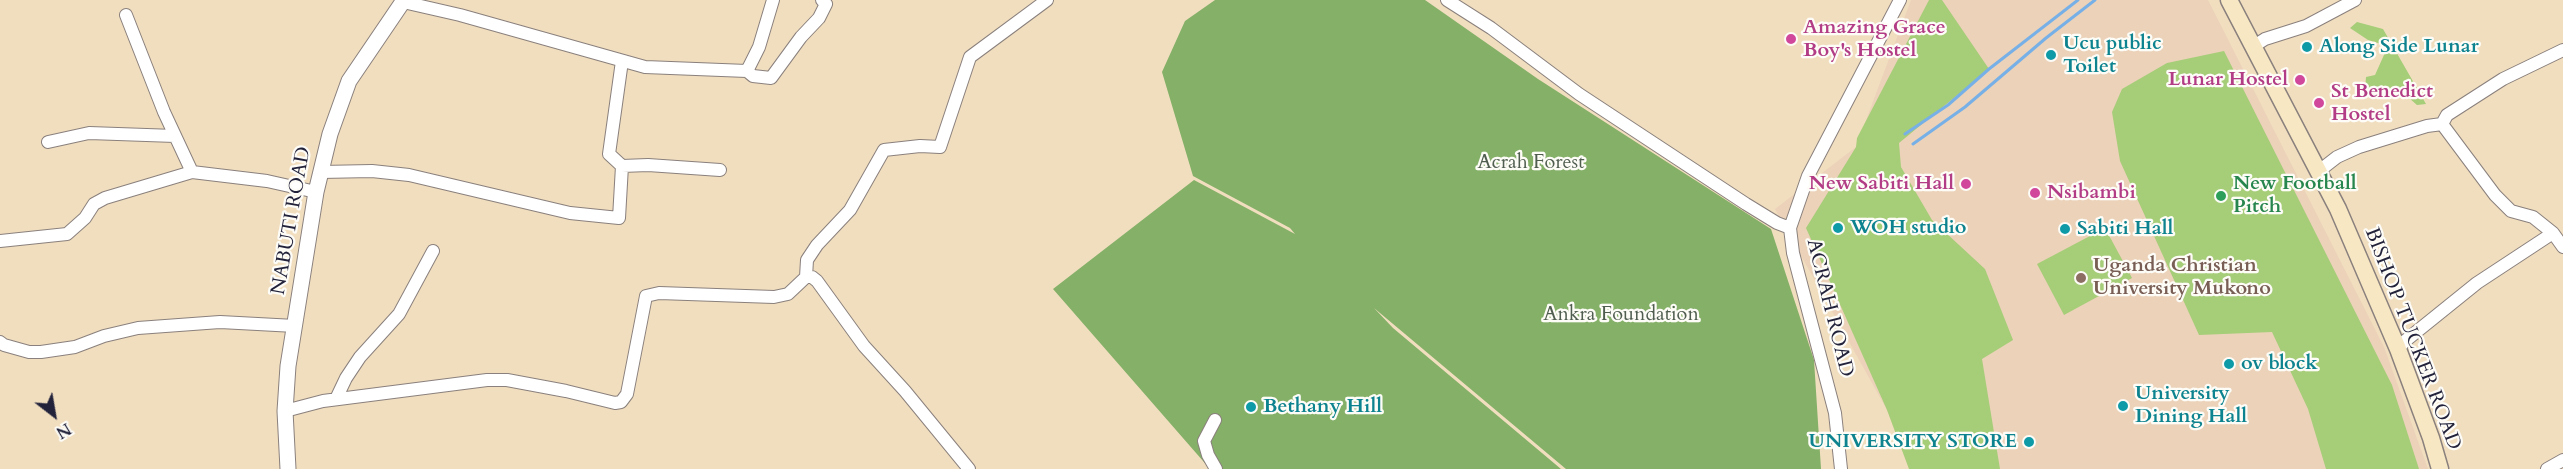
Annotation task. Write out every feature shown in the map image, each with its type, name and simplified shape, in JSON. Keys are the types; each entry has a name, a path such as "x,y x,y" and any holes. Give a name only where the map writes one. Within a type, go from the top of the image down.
{"main road":[{"name":"BISHOP TUCKER ROAD","path":"2229,0 2338,209 2398,350 2431,438 2440,469"}],"street":[{"path":"747,71 759,47 773,0"},
{"path":"404,1 645,67 747,71 753,76 771,78 801,37 819,18 826,4 822,0"},
{"path":"806,277 807,260 850,210 884,150 920,146 940,147 970,57 1047,0"},
{"path":"1447,0 1491,28 1579,94 1746,204 1790,228"},
{"name":"ACRAH ROAD","path":"1841,469 1835,413 1793,254 1790,228 1808,176 1900,0"},
{"path":"2254,46 2265,39 2306,26 2355,0"},
{"name":"NABUTI ROAD","path":"288,469 285,411 288,366 316,192 330,134 349,81 404,1"},
{"path":"126,15 175,136 192,171"},
{"path":"2442,124 2447,115 2494,85 2563,50"},
{"path":"622,61 609,154 622,166 648,165 720,170"},
{"path":"2319,171 2337,157 2359,147 2427,126 2442,124"},
{"path":"2442,124 2470,164 2503,203 2511,211 2533,217 2553,232 2563,247"},
{"path":"48,142 89,133 175,136"},
{"path":"321,172 372,171 409,175 570,213 619,218 622,166"},
{"path":"0,241 67,234 85,218 94,204 105,198 192,171 267,181 316,192"},
{"path":"2398,350 2405,341 2477,283 2553,232"},
{"path":"336,399 345,378 360,357 399,314 433,252"},
{"path":"285,411 336,399 497,380 566,391 615,403 621,402 627,394 646,296 659,293 774,297 788,294 806,277 812,276 864,346 905,391 969,469"},
{"path":"0,342 29,352 41,352 75,347 104,336 138,328 220,322 295,326"},
{"path":"1215,420 1204,441 1216,469"},
{"path":"2547,469 2563,460"}],"shaded area":[{"name":"Uganda Christian University Mukono","path":"1911,0 2208,0 2384,347 2428,469 1909,469 1887,410 1775,209 1856,147"}],"green space":[{"name":"Ankra Foundation","path":"1215,0 1425,0 1538,79 1771,229 1814,360 1821,469 1566,469 1374,308 1393,328 1561,469 1210,469 1053,289 1194,180 1295,234 1290,228 1193,176 1162,72 1185,21"},
{"path":"1929,0 1942,0 1989,69 1899,143 1901,167 1932,220 1985,269 2013,340 1982,359 2000,469 1909,469 1887,410 1806,228 1856,147 1857,138"},
{"path":"2357,22 2383,29 2426,104 2417,105 2409,98 2395,96 2376,97 2365,90 2366,77 2375,75 2388,46 2368,40 2350,28"},
{"path":"2224,51 2392,385 2419,469 2326,469 2308,409 2272,332 2199,335 2120,161 2112,112 2122,89 2167,63"},
{"path":"2105,228 2132,278 2064,315 2037,264"}],"waterway":[{"path":"1905,134 1948,105 1989,69 2078,0"},
{"path":"1913,144 1965,107 2095,0"}],"place":[{"name":"Amazing Grace Boy's Hostel","path":"1791,39"},
{"name":"Along Side Lunar","path":"2307,47"},
{"name":"Ucu public Toilet","path":"2051,55"},
{"name":"Lunar Hostel","path":"2300,80"},
{"name":"St Benedict Hostel","path":"2319,103"},
{"name":"New Sabiti Hall","path":"1966,184"},
{"name":"Nsibambi","path":"2035,193"},
{"name":"New Football Pitch","path":"2221,196"},
{"name":"WOH studio","path":"1838,228"},
{"name":"Sabiti Hall","path":"2065,229"},
{"name":"Uganda Christian University Mukono","path":"2081,278"},
{"name":"ov block","path":"2229,364"},
{"name":"University Dining Hall","path":"2123,406"},
{"name":"Bethany Hill","path":"1251,407"},
{"name":"UNIVERSITY STORE","path":"2029,442"}],"park label":[{"name":"Acrah Forest","path":"1531,163"}]}
